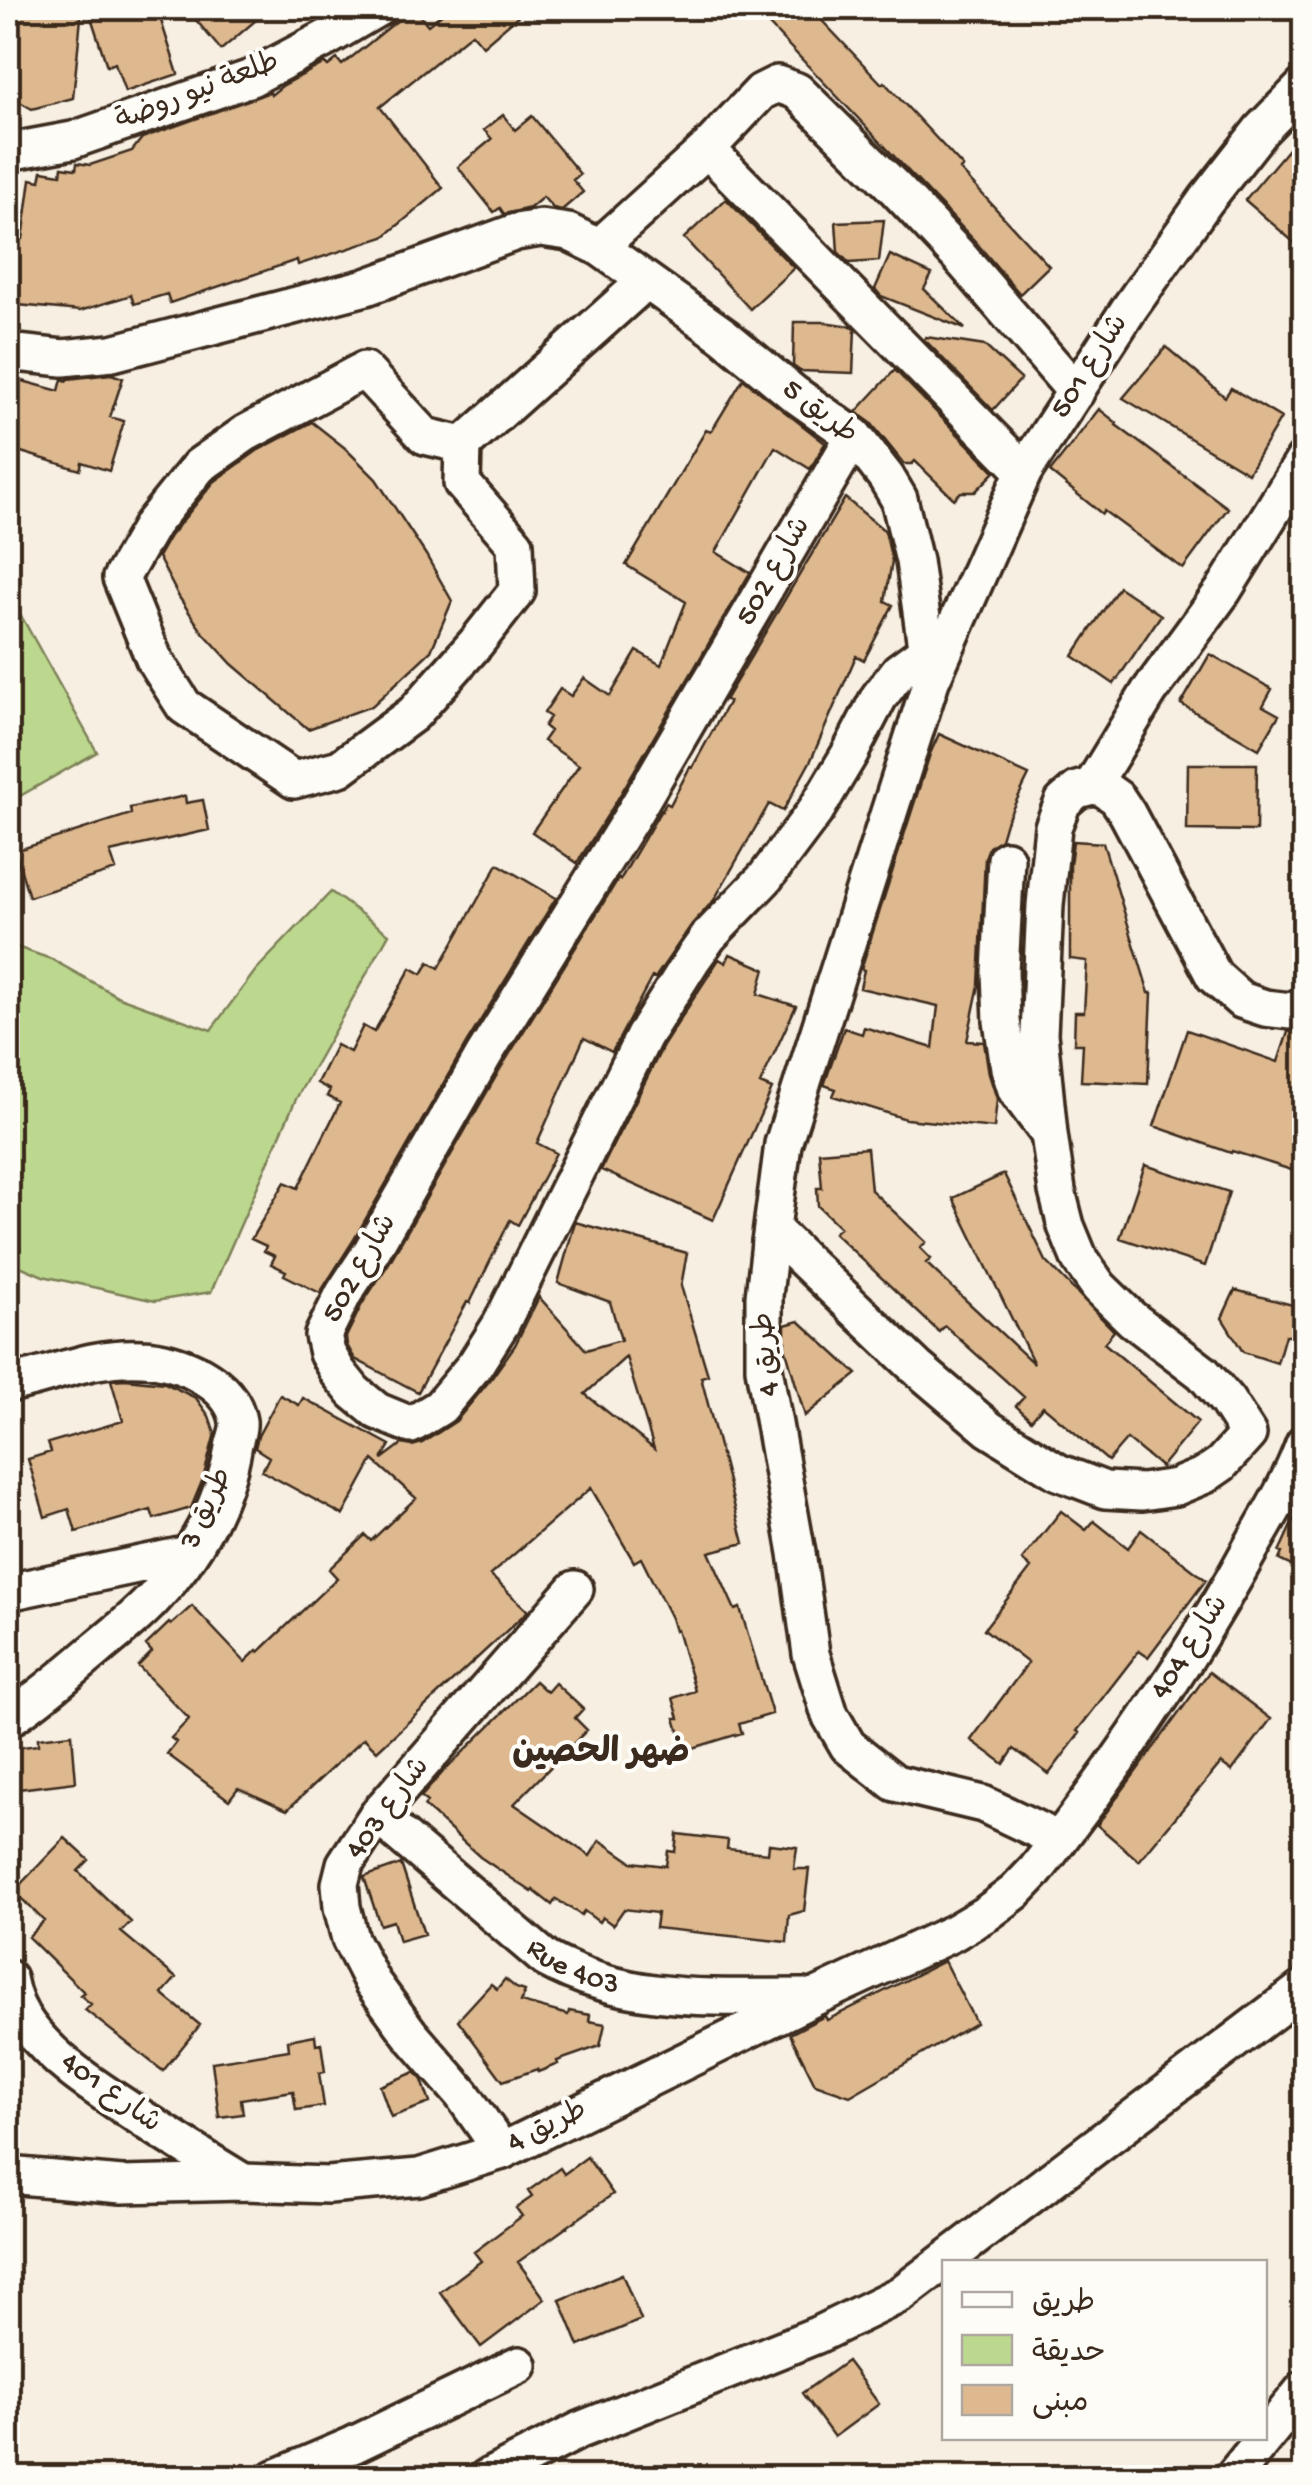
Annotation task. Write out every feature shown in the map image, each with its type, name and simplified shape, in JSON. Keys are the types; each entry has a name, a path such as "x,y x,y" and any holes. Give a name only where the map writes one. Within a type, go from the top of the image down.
{"street":[{"name":"طلعة نيو روضة","path":"8,152 73,140 251,78 378,8"},
{"path":"600,247 708,149 761,92 777,84 797,91 946,242 1076,392"},
{"name":"شارع 501","path":"928,666 1024,471 1129,309 1206,200 1262,130 1304,86"},
{"path":"708,149 1024,471"},
{"name":"طريق 5","path":"8,352 63,358 112,354 366,286 516,232 540,228 568,232 600,247 854,436 899,499 914,561 928,666 783,1144 770,1243"},
{"path":"463,445 425,436 364,370 246,433 199,466 152,524 122,578 154,659 184,706 294,780 340,768 414,714 516,590 515,544 462,483 463,445 646,280"},
{"name":"شارع 502","path":"854,436 634,813 484,1055 372,1252 344,1293 324,1335 328,1353 354,1392 377,1411 411,1425 440,1407 475,1366 519,1290 644,1036 692,960 708,936 765,878 816,810 879,697 899,671 928,666"},
{"path":"1092,786 1149,692 1223,591 1304,460"},
{"path":"770,1243 778,1235 916,1367 990,1430 1058,1472 1105,1490 1142,1492 1176,1486 1204,1475 1221,1464 1248,1434 1203,1374 1132,1319 1100,1286 1080,1260 1057,1191 1039,1034 1044,905 1053,827 1063,802 1076,790 1092,786 1117,798 1214,976 1241,1000 1265,1008 1290,1011 1304,1004"},
{"path":"1006,860 1000,972 1007,1052 1016,1090 1049,1134"},
{"name":"طريق 4","path":"8,2175 122,2185 244,2182 328,2186 419,2176 502,2151 953,1933 1016,1892 1036,1870 1059,1840 983,1804 894,1782 848,1746 830,1715 811,1654 764,1368 764,1296 770,1243"},
{"name":"طريق 3","path":"8,1384 66,1366 144,1358 176,1365 210,1379 228,1398 238,1421 228,1477 190,1554 155,1598 35,1701 8,1719"},
{"name":"شارع 404","path":"1059,1840 1143,1722 1230,1587 1296,1466 1304,1444"},
{"path":"8,1592 190,1554"},
{"name":"شارع 403","path":"502,2151 462,2094 372,1982 350,1940 340,1884 345,1864 377,1815 574,1589"},
{"name":"Rue 403","path":"377,1815 546,1959 575,1975 616,1987 684,1997 815,1997"},
{"name":"شارع 401","path":"8,1978 26,2025 55,2056 186,2148 244,2182"},
{"path":"946,2260 1304,1988"},
{"path":"486,2478 580,2430 817,2336 901,2294 942,2263"},
{"path":"275,2478 520,2365"},
{"path":"1267,2435 1304,2389"},
{"path":"1232,2478 1263,2440"}],"green space":[{"path":"19,612 97,752 13,800 8,790 8,619"},
{"path":"331,892 389,934 296,1099 211,1292 155,1301 43,1276 8,1261 8,944 51,959 119,997 211,1030 256,970"}],"building":[{"path":"8,8 82,8 73,98 32,109 8,95"},
{"path":"88,8 157,8 178,74 125,92 115,63 107,66"},
{"path":"186,8 270,8 221,50"},
{"path":"413,8 428,25 449,8 527,8 483,46 472,33 380,107 443,188 384,237 298,265 297,260 170,303 167,294 134,304 131,295 80,311 8,304 8,238 23,239 31,179 40,181 42,171 61,174 62,167 76,169 77,163 90,165 132,151 142,138 270,92 271,95 325,63 328,66 337,59 342,65"},
{"path":"753,8 810,8 963,167 960,170 1049,266 1020,294 974,240"},
{"path":"503,115 515,130 532,116 580,174 573,180 583,192 562,210 553,208 543,197 530,208 504,214 500,208 494,212 458,167 492,139 484,130"},
{"path":"1304,130 1304,251 1245,200"},
{"path":"726,199 794,268 750,309 684,238"},
{"path":"884,220 879,261 849,263 838,252 836,222"},
{"path":"890,255 932,274 924,289 965,329 881,296 875,289"},
{"path":"794,322 823,322 855,329 853,373 800,371 793,366"},
{"path":"926,337 985,346 1021,379 993,410"},
{"path":"1166,347 1225,397 1231,388 1281,418 1248,473 1123,398"},
{"path":"895,370 995,472 975,492 961,492 954,499 915,461 904,464 871,423 856,412"},
{"path":"111,374 123,378 110,417 124,421 109,471 82,462 80,470 8,448 8,377 59,391 62,379"},
{"path":"743,379 825,443 810,469 775,447 716,552 750,573 577,863 532,832 579,765 543,741 550,731 544,726 550,717 544,713 560,689 571,696 584,678 610,696 637,651 661,665 686,602 626,565 706,430 711,432"},
{"path":"1099,409 1228,508 1183,569 1104,511 1102,514 1050,472"},
{"path":"312,422 376,479 452,601 431,651 372,706 308,729 232,664 201,630 158,557 214,482 257,451"},
{"path":"845,498 885,531 892,561 885,601 893,605 864,660 856,656 811,760 783,811 769,804 714,900 652,977 612,1052 584,1038 537,1143 556,1153 518,1225 510,1220 470,1303 467,1302 418,1392 355,1359 346,1337 502,1066 661,810 666,803 670,805 729,701 725,700"},
{"path":"1119,587 1161,615 1114,684 1073,656"},
{"path":"1210,654 1272,689 1263,706 1279,715 1259,749 1181,704"},
{"path":"939,734 1029,775 1001,839 989,847 985,858 979,985 967,1041 984,1042 997,1099 994,1128 906,1119 833,1096 836,1089 824,1085 844,1028 862,1034 864,1027 933,1048 938,1006 860,988 864,970 861,969"},
{"path":"1188,764 1257,764 1256,831 1187,830"},
{"path":"185,796 186,803 203,800 209,830 110,852 116,870 29,897 15,851 131,814 130,808"},
{"path":"1073,841 1103,843 1152,993 1148,1084 1081,1081 1083,1044 1074,1044 1075,1012 1084,1012 1087,961 1070,959"},
{"path":"498,864 556,898 320,1293 284,1275 286,1271 271,1264 275,1256 264,1251 266,1246 251,1239 285,1182 298,1188 340,1103 327,1096 330,1090 317,1083 336,1045 350,1052 363,1026 374,1032 411,968 422,974 429,962 439,968"},
{"path":"730,954 765,969 758,994 796,1006 760,1084 772,1089 713,1220 601,1170 663,1046 719,959 726,963"},
{"path":"1304,1028 1304,1174 1154,1126 1187,1030 1278,1062 1288,1032"},
{"path":"867,1148 871,1190 926,1242 920,1248 931,1259 926,1263 1034,1364 953,1198 1004,1174 1046,1261 1114,1331 1104,1343 1198,1422 1161,1467 1127,1439 1108,1461 1043,1406 1031,1420 1016,1406 1024,1397 945,1326 939,1332 834,1233 840,1227 818,1206 817,1188 822,1188 819,1152"},
{"path":"1145,1165 1229,1192 1205,1266 1120,1238"},
{"path":"575,1222 687,1253 681,1286 708,1375 701,1377 744,1543 709,1552 735,1610 740,1608 772,1714 739,1724 742,1733 684,1748 673,1698 695,1691 677,1630 641,1558 634,1562 591,1488 490,1575 528,1611 377,1751 364,1738 287,1810 238,1788 229,1800 167,1754 176,1742 171,1738 189,1719 138,1666 152,1652 146,1645 192,1606 245,1662 337,1578 329,1569 365,1535 371,1541 416,1498 373,1460 343,1515 262,1471 269,1457 255,1448 280,1395 299,1405 303,1398 390,1445 382,1459 402,1444 422,1443 456,1421 491,1379 515,1345 539,1297 586,1350 621,1340 610,1302 558,1283","holes":["626,1357 654,1449 585,1394"]},
{"path":"1235,1290 1304,1308 1304,1341 1285,1335 1277,1363 1243,1352 1222,1318"},
{"path":"799,1321 857,1374 805,1416 785,1347 785,1325"},
{"path":"111,1380 165,1383 196,1398 215,1433 203,1479 191,1508 154,1519 151,1510 76,1532 69,1509 45,1517 28,1459 51,1452 48,1443 123,1421"},
{"path":"1304,1497 1304,1572 1279,1560 1279,1552"},
{"path":"1061,1511 1086,1530 1094,1521 1128,1548 1141,1530 1206,1580 1148,1657 1139,1651 1049,1774 1014,1749 1004,1764 971,1740 1028,1663 984,1629 1031,1568 1022,1560"},
{"path":"1209,1672 1271,1719 1232,1771 1221,1763 1139,1861 1097,1825"},
{"path":"535,1681 547,1692 555,1683 583,1709 575,1718 587,1730 514,1804 590,1856 600,1840 632,1862 666,1866 668,1851 675,1852 677,1834 728,1840 727,1849 768,1853 769,1844 797,1847 794,1869 809,1869 804,1911 789,1915 787,1942 655,1928 657,1913 624,1909 613,1925 602,1917 599,1922 584,1911 581,1915 556,1899 552,1905 480,1857 424,1806 427,1802 421,1797 444,1771"},
{"path":"72,1734 76,1782 10,1790 8,1749 38,1745 38,1738"},
{"path":"65,1838 89,1860 78,1871 131,1922 121,1932 176,1978 162,1994 200,2025 163,2071 85,2010 91,2004 80,1995 84,1992 28,1937 44,1921 14,1891"},
{"path":"401,1864 424,1934 399,1941 393,1921 380,1925 364,1877"},
{"path":"944,1961 976,2023 850,2096 815,2084 790,2034 825,2016 827,2020"},
{"path":"505,1979 525,1991 521,2002 568,2015 569,2011 590,2015 589,2021 605,2024 600,2046 538,2072 537,2069 503,2081 458,2020 491,1984 497,1989"},
{"path":"315,2035 316,2044 321,2043 325,2072 319,2073 324,2106 296,2110 293,2091 241,2099 243,2114 219,2117 212,2062 289,2050 288,2040"},
{"path":"415,2072 430,2103 391,2117 380,2086"},
{"path":"587,2157 613,2194 518,2262 545,2299 481,2347 440,2292 481,2261 474,2252 522,2216 516,2208 532,2197 528,2191 560,2168 564,2174"},
{"path":"622,2274 641,2320 579,2346 560,2300"},
{"path":"847,2361 879,2404 834,2437 802,2393"}],"district":[{"name":"ضهر الحصين","path":"601,1754"}]}
